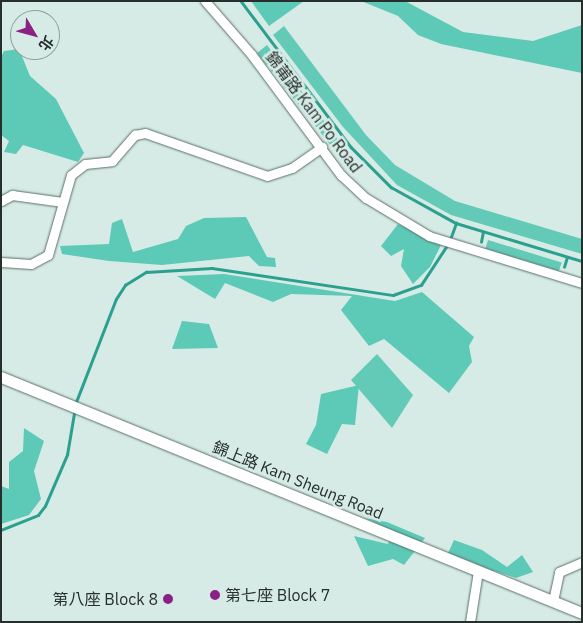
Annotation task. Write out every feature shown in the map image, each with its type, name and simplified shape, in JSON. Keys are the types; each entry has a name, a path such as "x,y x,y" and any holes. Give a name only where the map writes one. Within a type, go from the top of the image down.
{"main road":[{"name":"錦上路 Kam Sheung Road","path":"1,378 582,613"}],"street":[{"name":"錦莆路 Kam Po Road","path":"205,1 353,188 414,230 582,283"},
{"path":"1,262 31,264 48,255 54,244 63,202 76,170 112,160 140,133 267,176 292,168 322,148"},
{"path":"1,201 12,195 63,202"},
{"path":"553,601 559,572 582,562"},
{"path":"470,622 478,571"}],"green space":[{"path":"251,1 304,1 269,26"},
{"path":"361,1 405,1 463,32 533,41 582,25 582,73 441,44 418,35 398,16"},
{"path":"284,26 366,135 395,165 455,201 582,239 582,254 451,215 397,185 343,127 273,35"},
{"path":"267,45 339,141 332,147 257,53"},
{"path":"10,50 10,60 23,60 30,76 56,99 84,153 78,162 23,145 16,154 4,152 9,141 1,135 1,57 4,51"},
{"path":"246,217 267,257 275,258 276,267 259,266 249,256 162,265 109,261 62,254 60,246 109,244 112,223 122,219 133,252 178,239 186,226 204,218"},
{"path":"398,224 441,245 430,267 413,284 401,266 404,249 391,256 381,246"},
{"path":"488,240 562,263 559,271 485,249"},
{"path":"224,274 395,301 422,292 474,337 469,346 472,362 449,393 384,339 369,346 341,310 352,296 291,294 273,302 225,283 215,299 177,276"},
{"path":"182,321 209,324 218,348 172,349"},
{"path":"377,354 413,395 392,428 351,380"},
{"path":"359,385 355,425 342,424 327,454 306,444 316,425 321,394"},
{"path":"24,428 44,441 34,471 41,499 29,515 1,524 1,486 9,489 9,462 23,451"},
{"path":"365,518 387,522 425,538 404,565 393,559 368,566 354,536 388,544 393,531"},
{"path":"454,540 482,550 507,567 522,555 533,572 516,578 448,553"}],"waterway":[{"path":"241,1 351,147 391,187 456,223 582,261"},
{"path":"451,237 456,223"},
{"path":"481,242 483,232"},
{"path":"76,402 116,299 125,285 146,272 212,268 393,295 421,285 446,247"},
{"path":"564,267 567,257"},
{"path":"1,530 38,515 45,506 67,455 74,413"}],"place":[{"name":"第七座 Block 7","path":"215,595"},
{"name":"第八座 Block 8","path":"168,599"}]}
